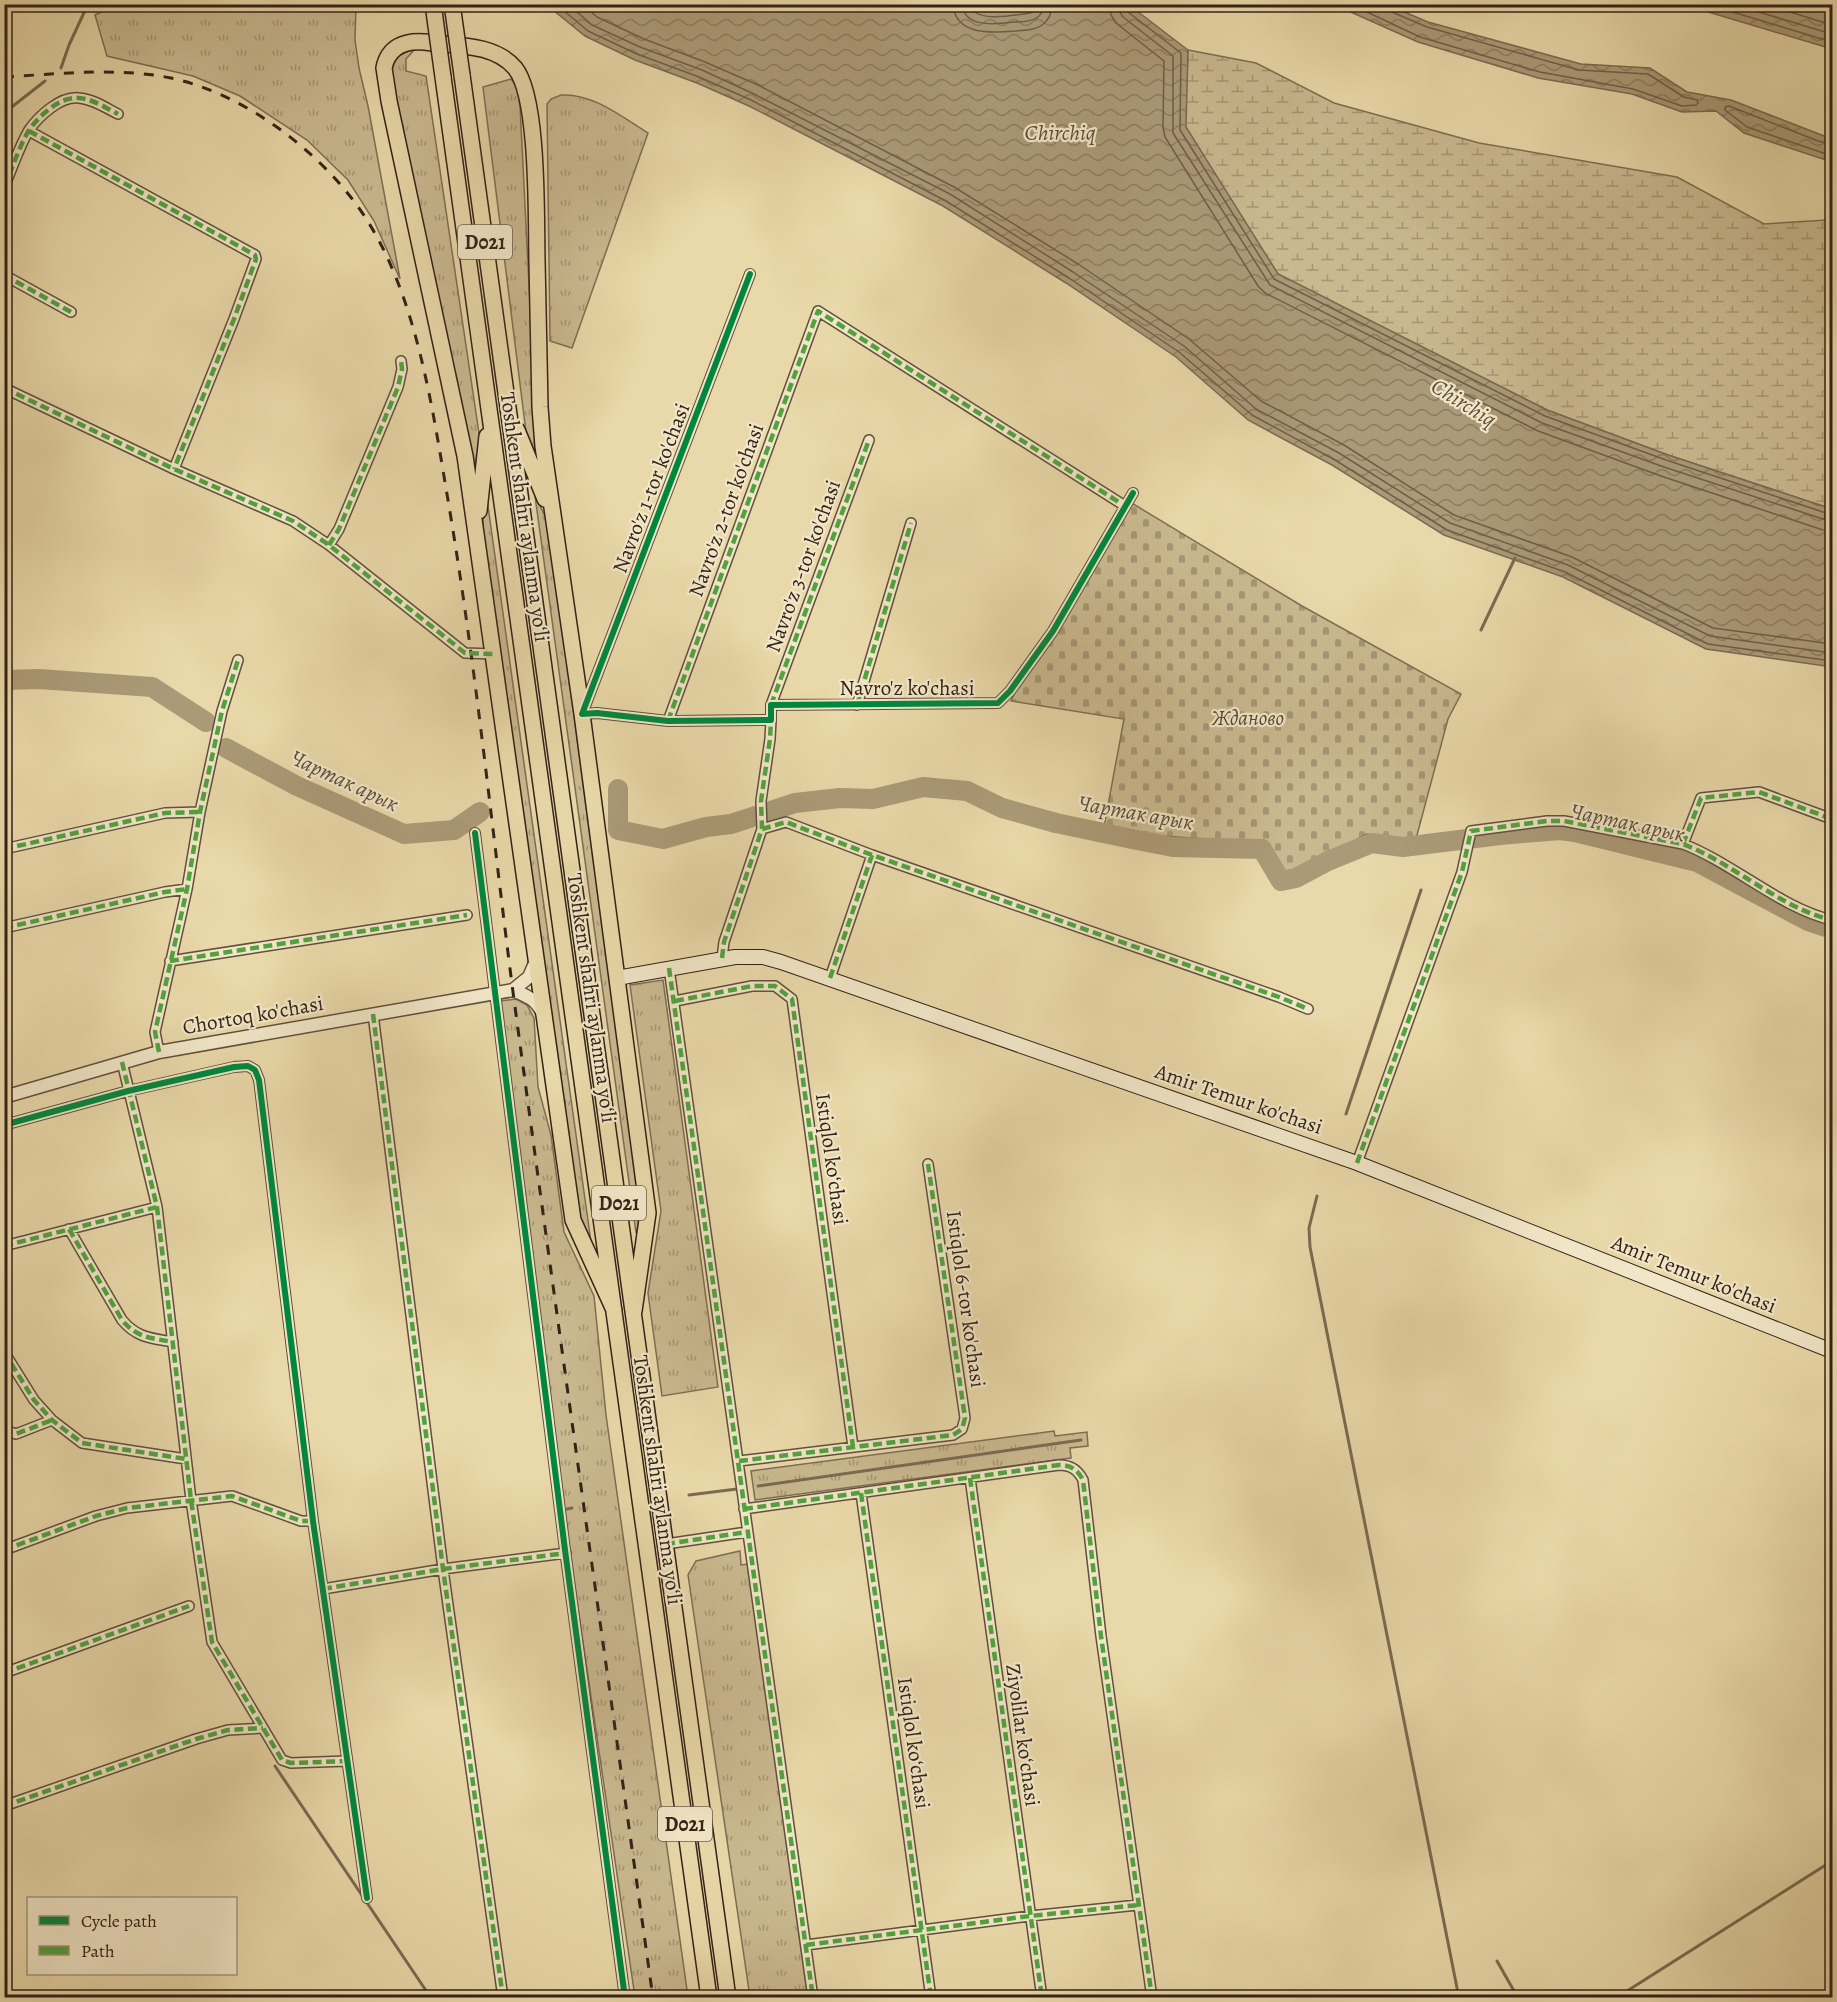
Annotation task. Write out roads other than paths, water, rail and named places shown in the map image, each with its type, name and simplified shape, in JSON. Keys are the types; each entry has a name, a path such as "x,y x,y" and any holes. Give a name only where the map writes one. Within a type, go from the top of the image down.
{"highway":[{"name":"Toshkent shahri aylanma yoʻli","path":"433,4 710,1998"},
{"name":"Toshkent shahri aylanma yoʻli","path":"452,4 728,1998"},
{"path":"614,1310 573,1220 477,531 463,446 417,225 392,119 384,68 387,58 395,48 411,41 494,52 514,67 524,85 528,101 534,154 541,427 582,714 648,1213 634,1311"},
{"path":"508,409 555,522"},
{"path":"477,531 490,414"},
{"path":"646,1547 651,1551 656,1551 666,1544"}],"main road":[{"name":"Amir Temur ko'chasi","path":"617,978 722,958 763,957 830,978 1357,1163 1833,1351"}],"street":[{"path":"4,187 29,131 57,103 68,98 78,98 92,101 118,114"},
{"path":"29,131 255,255 256,259 234,319 174,470"},
{"name":"Navro'z 1-tor ko'chasi","path":"582,714 750,274"},
{"path":"4,275 71,312"},
{"name":"Navro'z 2-tor ko'chasi","path":"668,721 818,311 1125,506"},
{"path":"329,545 339,529 398,387 402,369 401,361"},
{"path":"4,388 174,470 293,521 329,545 465,654 494,654"},
{"name":"Navro'z 3-tor ko'chasi","path":"771,705 868,440"},
{"name":"Navro'z ko'chasi","path":"771,705 998,703 1053,631 1133,493"},
{"path":"856,705 911,523"},
{"path":"159,1052 155,1032 187,889 200,812 222,711 238,660"},
{"path":"722,958 724,942 762,826 761,801 770,739 771,705"},
{"path":"582,714 597,713 668,721 771,720"},
{"path":"1683,844 1701,798 1759,792 1833,819"},
{"path":"4,849 165,813 200,812"},
{"path":"1357,1163 1462,872 1471,831 1546,821 1564,821 1683,844 1717,860 1791,904 1833,920"},
{"path":"762,826 786,822 872,855 1308,1009"},
{"path":"475,833 625,1998"},
{"path":"830,978 872,855"},
{"path":"4,928 187,889"},
{"path":"170,961 467,915"},
{"path":"513,990 525,982 532,973 536,954"},
{"path":"669,968 813,1998"},
{"name":"Istiqlol koʻchasi","path":"675,1001 752,986 775,986 792,999 853,1447"},
{"path":"513,990 537,1002 545,1020"},
{"name":"Chortoq ko'chasi","path":"4,1097 159,1052 513,990"},
{"path":"373,1014 443,1569 504,1998"},
{"path":"122,1062 157,1207 191,1500 212,1642 282,1760 291,1763 347,1761"},
{"path":"4,1125 128,1091 244,1066 252,1068 257,1073 313,1521 367,1898"},
{"name":"Istiqlol 6-tor ko'chasi","path":"853,1447 953,1435 962,1429 965,1418 928,1164"},
{"path":"4,1246 157,1207"},
{"path":"69,1229 122,1320 130,1329 139,1335 173,1342"},
{"path":"4,1352 34,1400 52,1420 82,1443 186,1460"},
{"path":"4,1430 16,1434 52,1420"},
{"path":"739,1461 853,1447"},
{"path":"744,1509 1064,1465 1076,1470 1083,1480 1101,1636 1152,1998"},
{"name":"Ziyolilar koʻchasi","path":"970,1478 1042,1998"},
{"name":"Istiqlol koʻchasi","path":"861,1493 931,1998"},
{"path":"4,1550 96,1516 127,1508 232,1496 301,1521 313,1521"},
{"path":"666,1544 747,1532"},
{"path":"323,1589 443,1569 566,1553"},
{"path":"4,1673 189,1606"},
{"path":"4,1806 196,1739 228,1730 263,1728"},
{"path":"807,1945 1030,1916 1138,1905"}],"water":[{"name":"Chirchiq","path":"966,4 990,11 1063,5 1129,5 1188,50 1186,127 1278,274 1547,410 1668,455 1832,509 1832,667 1706,649 1563,577 1444,535 1332,465 1248,420 1176,357 1066,283 943,206 749,106 697,83 635,60 585,36 547,5"},
{"path":"1335,5 1388,5 1428,22 1581,64 1650,68 1687,92 1731,100 1832,139 1832,162 1744,133 1716,111 1682,112 1632,94 1538,78 1418,42"},
{"path":"1685,5 1832,5 1832,49"}],"waterway":[{"path":"61,68 88,4"},
{"path":"4,113 45,81"},
{"path":"1481,630 1515,558"},
{"name":"Чартак арык","path":"4,680 39,679 152,687 206,722"},
{"name":"Чартак арык","path":"226,748 297,786 404,834 454,830 480,812"},
{"name":"Чартак арык","path":"618,789 618,830 663,839 706,827 731,824 795,803 840,798 873,799 923,787 967,791 1002,808 1056,823 1132,839 1173,847 1262,849 1281,881 1296,878 1328,861 1372,843 1403,847 1560,830 1697,862 1808,921 1832,929"},
{"path":"1346,1114 1421,890"},
{"path":"1317,1196 1309,1228 1310,1247 1459,1998"},
{"path":"758,1486 1081,1440"},
{"path":"689,1495 737,1489"},
{"path":"567,1509 572,1508"},
{"path":"275,1766 431,1998"},
{"path":"1616,1998 1832,1861"},
{"path":"1497,1961 1518,1998"}],"railway":[{"path":"4,77 88,72 151,75 197,85 248,109 272,124 317,160 353,200 375,233 407,307 428,387 459,566 530,1118 653,1998"}],"park label":[{"name":"Жданово","path":"1248,718"}]}
